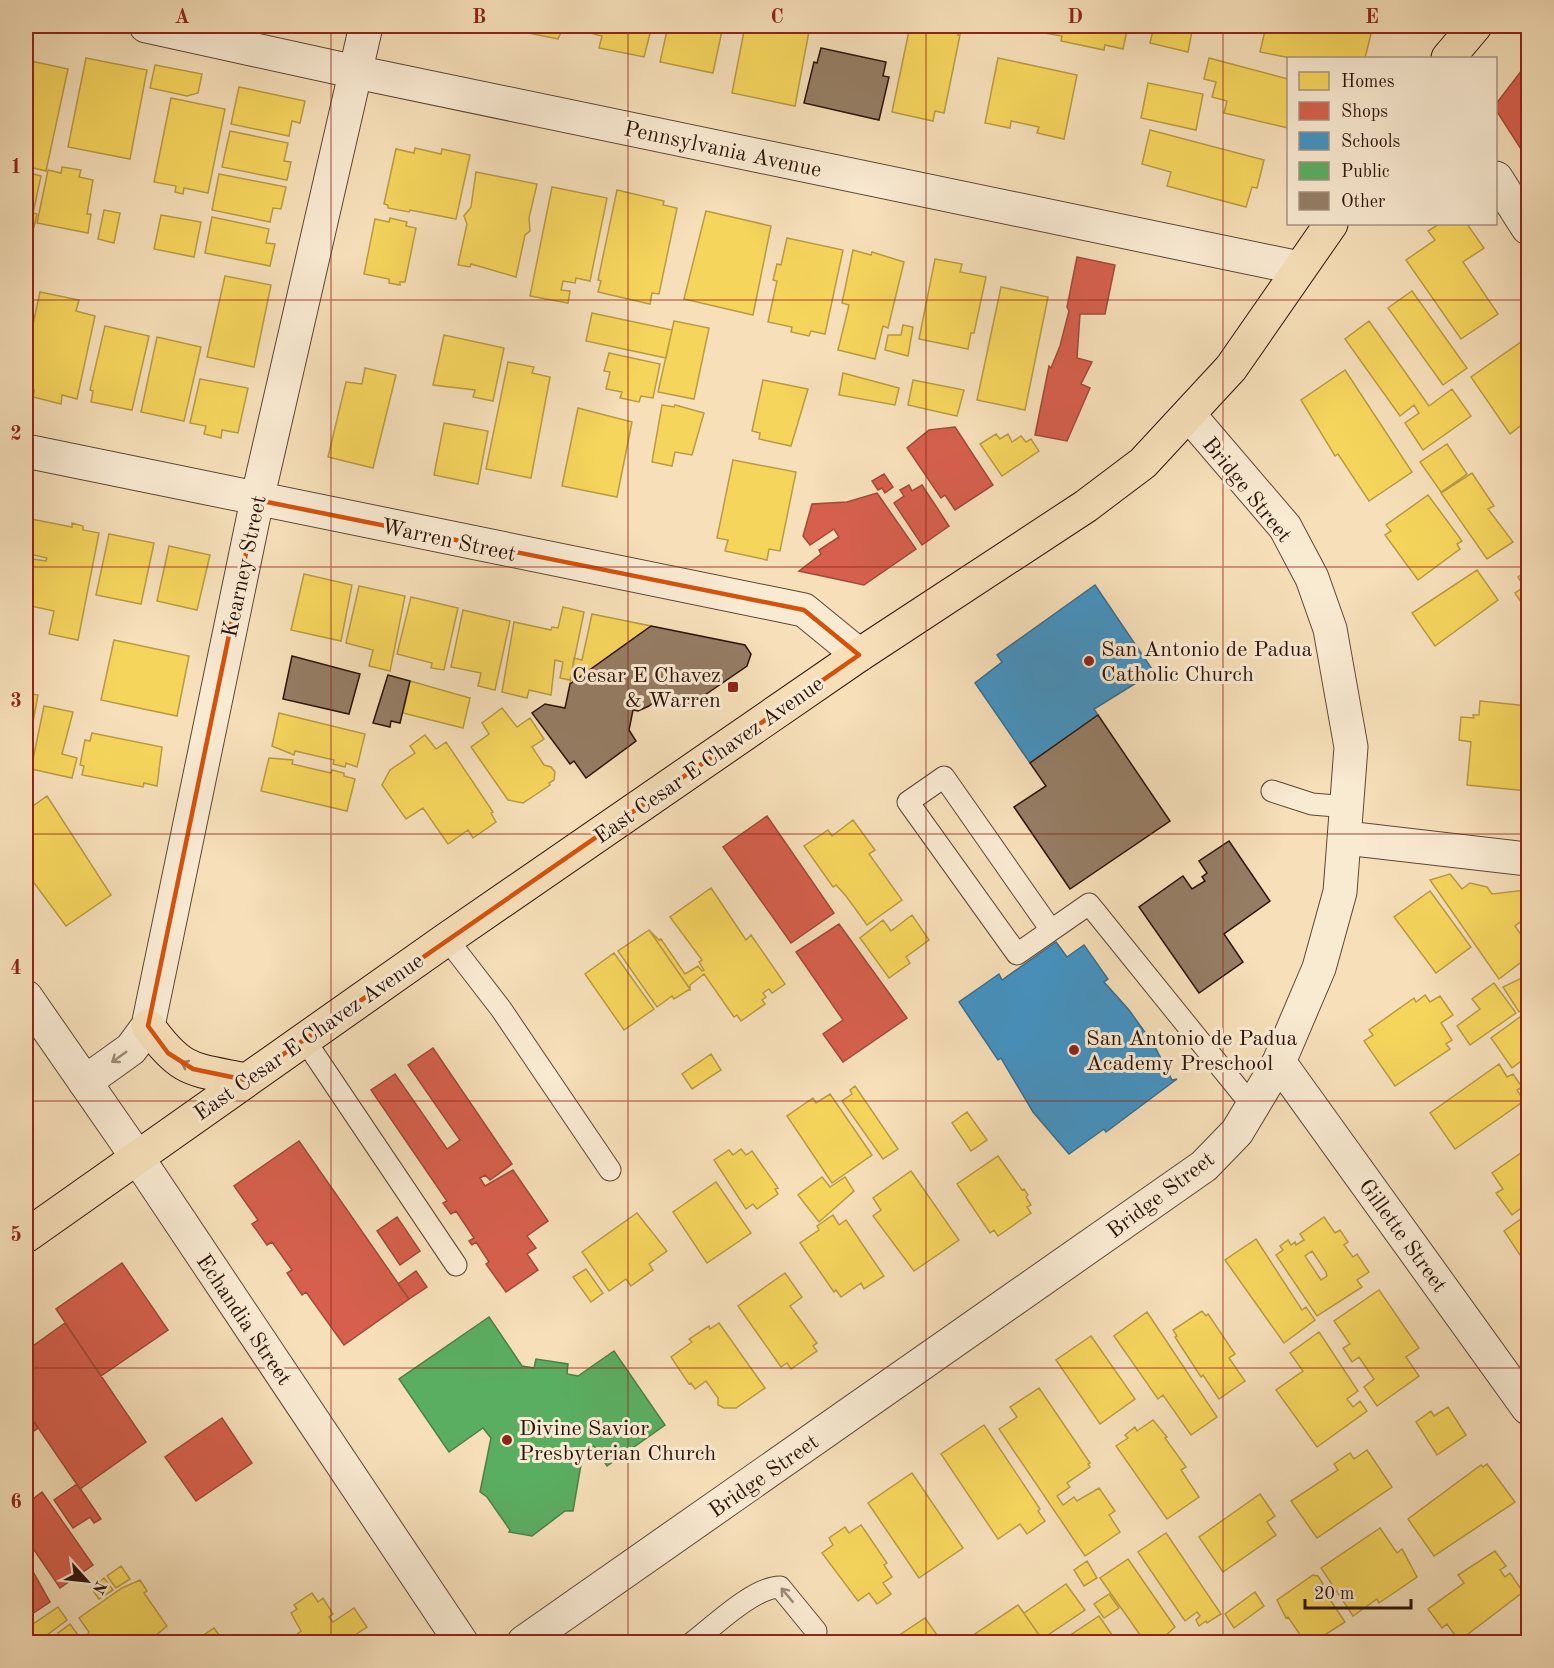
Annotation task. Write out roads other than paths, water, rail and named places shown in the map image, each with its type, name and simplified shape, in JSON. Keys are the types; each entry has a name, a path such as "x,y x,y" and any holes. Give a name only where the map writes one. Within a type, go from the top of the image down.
{"main road":[{"path":"1449,57 1475,26"},
{"name":"East Cesar E Chavez Avenue","path":"26,1236 447,939 859,655 1086,506 1143,463 1190,416 1231,368 1330,225"},
{"path":"148,1026 168,1053 193,1069 246,1080"}],"street":[{"name":"Pennsylvania Avenue","path":"147,26 356,72 1299,268"},
{"name":"Kearney Street","path":"85,1082 131,1049 148,1026 257,500 366,26"},
{"path":"1497,180 1528,228"},
{"name":"Bridge Street","path":"524,1642 1204,1166 1237,1132 1279,1062 1319,968 1340,892 1351,747 1330,629 1312,578 1285,527 1190,416"},
{"name":"Warren Street","path":"26,451 804,610 859,655"},
{"path":"1347,822 1528,859"},
{"name":"Echandia Street","path":"26,997 137,1157 461,1642"},
{"name":"Gillette Street","path":"1279,1062 1528,1408"}],"lane":[{"path":"1051,930 945,777 908,802 1017,954 1089,904 1253,1107"},
{"path":"1272,791 1312,804 1347,822"},
{"path":"447,939 501,1009 610,1170"},
{"path":"304,1040 456,1265"},
{"path":"693,1642 757,1594 770,1587 780,1587 816,1631 815,1642"}],"place":[{"name":"San Antonio de Padua Catholic Church","path":"1089,661"},
{"name":"Cesar E Chavez & Warren","path":"733,687"},
{"name":"San Antonio de Padua Academy Preschool","path":"1074,1050"},
{"name":"Divine Savior Presbyterian Church","path":"507,1440"}]}
